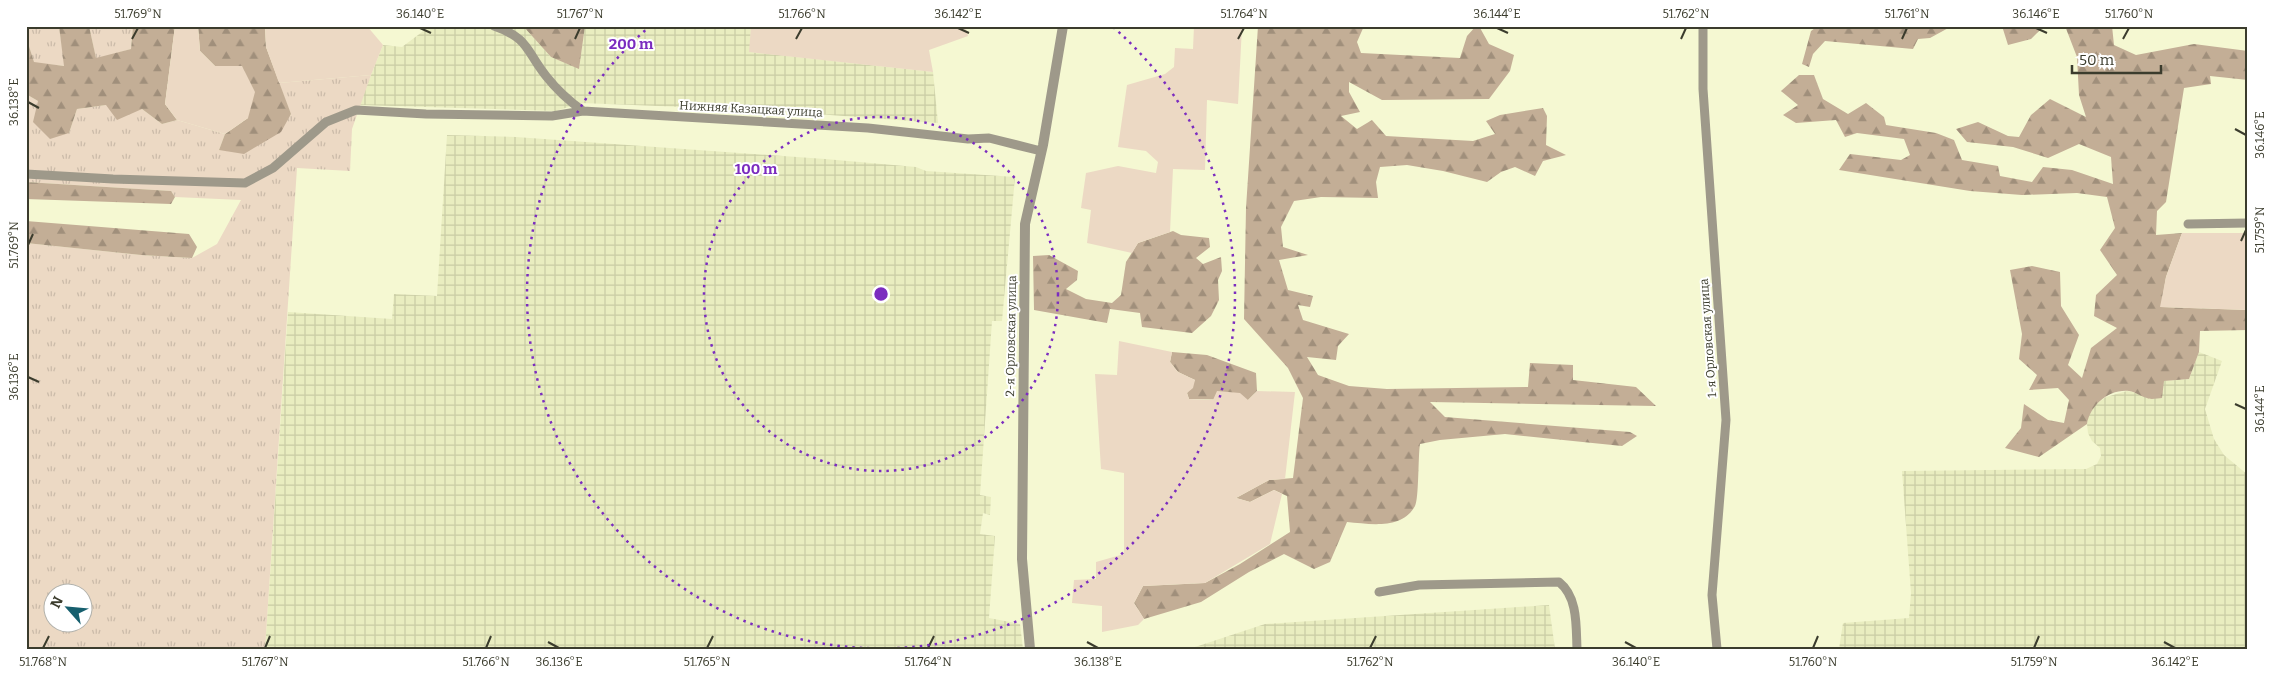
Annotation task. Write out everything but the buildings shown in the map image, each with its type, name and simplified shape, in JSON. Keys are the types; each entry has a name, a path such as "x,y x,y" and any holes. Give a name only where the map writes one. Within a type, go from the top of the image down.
{"street":[{"path":"494,26 512,32 528,48 545,76 583,111"},
{"name":"2-я Орловская улица","path":"1030,649 1022,560 1025,224 1041,151 1063,26"},
{"name":"1-я Орловская улица","path":"1703,26 1703,89 1726,420 1712,595 1717,649"},
{"name":"Нижняя Казацкая улица","path":"26,174 113,180 245,183 273,168 326,122 356,110 552,116 583,111 868,128 968,139 989,138 1041,151"},
{"path":"2188,224 2248,223"},
{"path":"1380,592 1419,585 1559,582 1568,589 1573,600 1577,649"}],"shaded area":[{"path":"430,26 523,26 551,57 579,68 585,26 751,26 750,52 933,72 938,123 761,110 581,103 556,111 359,105 383,45 402,47"},
{"path":"447,135 516,137 825,159 916,167 926,171 1015,177 1002,321 992,321 980,495 991,497 990,515 983,513 980,534 995,536 989,618 1020,624 1023,649 265,649 288,312 392,319 394,294 437,296"},
{"path":"2199,352 2222,361 2205,409 2214,439 2224,455 2248,475 2248,649 1839,649 1843,623 1909,618 1911,593 1902,471 2086,469 2097,464 2101,456 2100,448 2092,441 2088,433 2089,413 2095,405 2106,397 2127,391 2141,394 2147,398 2164,381 2189,379"},
{"path":"1549,605 1555,649 1189,649 1265,624"}],"green space":[{"path":"26,26 28,26 28,43 34,62 64,66 59,26 89,26 96,58 131,49 133,26 175,26 165,104 177,120 162,124 142,109 117,120 106,105 77,109 69,133 50,139 33,122 38,101 26,94"},
{"path":"28,26 59,26 65,66 34,63 28,43"},
{"path":"89,26 133,26 131,49 96,59"},
{"path":"175,26 198,26 200,51 215,66 242,66 255,92 248,118 225,134 177,120 165,104"},
{"path":"198,26 265,26 266,47 291,114 281,132 244,154 219,150 225,134 248,118 242,66 215,66 200,51"},
{"path":"265,26 367,26 383,45 371,75 279,83 266,47"},
{"path":"523,26 585,26 579,69 551,57"},
{"path":"751,26 965,26 968,36 929,50 933,72 749,52"},
{"path":"1194,26 1242,27 1238,104 1207,100 1205,170 1173,169 1170,232 1138,243 1132,253 1087,243 1091,210 1081,208 1086,173 1118,166 1156,173 1158,162 1146,151 1118,147 1127,85 1165,74 1174,67 1175,48 1193,49"},
{"path":"1258,26 1364,26 1357,42 1361,53 1460,58 1467,36 1476,26 1479,26 1489,44 1514,55 1510,71 1489,99 1382,100 1349,82 1349,92 1360,112 1341,116 1357,129 1372,120 1386,136 1473,141 1495,134 1486,121 1500,115 1543,108 1547,116 1546,145 1566,155 1543,161 1535,176 1515,167 1501,172 1487,182 1443,171 1407,165 1380,167 1376,182 1378,198 1321,197 1294,201 1281,227 1283,247 1308,255 1279,260 1288,290 1313,296 1310,307 1298,305 1303,320 1349,334 1338,346 1336,360 1307,357 1318,375 1349,386 1387,389 1528,387 1530,363 1573,365 1573,380 1636,387 1656,406 1430,402 1445,417 1630,432 1637,436 1622,446 1505,434 1440,440 1420,444 1416,502 1409,514 1402,519 1385,524 1347,522 1330,562 1314,569 1284,554 1249,572 1201,602 1144,619 1134,603 1143,586 1205,583 1240,564 1290,532 1287,496 1274,490 1250,502 1236,498 1269,480 1293,478 1303,398 1288,368 1244,319 1246,208"},
{"path":"1818,26 1952,26 1930,38 1918,39 1913,49 1825,41 1813,54 1809,67 1802,64 1811,31"},
{"path":"2002,26 2044,26 2031,39 2008,45"},
{"path":"2065,26 2112,26 2114,45 2136,55 2194,44 2248,51 2248,80 2210,76 2211,84 2184,88 2166,202 2157,211 2156,235 2182,233 2166,277 2161,307 2248,310 2248,330 2200,331 2199,352 2189,379 2164,381 2162,398 2149,399 2129,391 2121,391 2107,396 2096,405 2087,424 2039,457 2005,448 2021,428 2024,404 2048,420 2064,423 2069,400 2058,388 2029,390 2037,375 2019,359 2022,334 2010,270 2032,266 2060,272 2061,306 2079,335 2068,365 2082,378 2091,348 2117,328 2094,316 2096,295 2117,275 2100,250 2115,228 2107,197 2077,193 2022,195 1970,191 1839,170 1850,154 1901,160 1910,155 1904,139 1857,133 1845,137 1836,120 1796,123 1783,115 1798,105 1781,91 1799,75 1814,75 1823,99 1848,114 1866,103 1884,117 1886,125 1936,133 1954,140 1962,160 1998,166 2000,176 2032,182 2043,167 2072,170 2113,184 2111,157 2079,144 2048,158 2013,147 1967,142 1956,129 1978,122 2008,136 2019,137 2031,115 2050,99 2086,117 2079,95 2077,57"},
{"path":"371,75 352,129 350,171 297,168 265,649 26,649 26,243 141,255 192,258 217,244 241,200 175,197 171,191 26,182 26,94 38,101 69,133 77,109 106,105 142,109 162,124 177,120 225,134 219,150 291,115 279,83"},
{"path":"26,182 171,191 175,197 171,204 26,199"},
{"path":"26,221 189,234 197,247 192,258 141,255 26,243"},
{"path":"1173,231 1181,235 1209,238 1210,247 1196,258 1203,264 1221,257 1222,271 1218,280 1219,300 1211,316 1192,333 1142,327 1140,313 1110,309 1107,323 1034,310 1033,256 1049,255 1078,271 1077,280 1066,289 1086,299 1112,303 1121,295 1126,262 1138,243"},
{"path":"2182,233 2248,233 2248,310 2160,307 2166,277"},
{"path":"1119,341 1172,352 1170,362 1178,372 1195,380 1193,388 1187,393 1189,399 1213,400 1217,391 1240,393 1248,400 1257,391 1295,392 1285,479 1269,480 1236,498 1250,502 1274,490 1282,494 1270,544 1205,583 1143,586 1134,603 1144,619 1138,625 1102,632 1102,606 1072,603 1074,580 1096,579 1096,562 1124,554 1124,473 1101,469 1095,374 1117,375"},
{"path":"1172,352 1207,355 1256,373 1257,391 1248,400 1189,399 1187,393 1195,380 1178,372 1170,362"}]}
